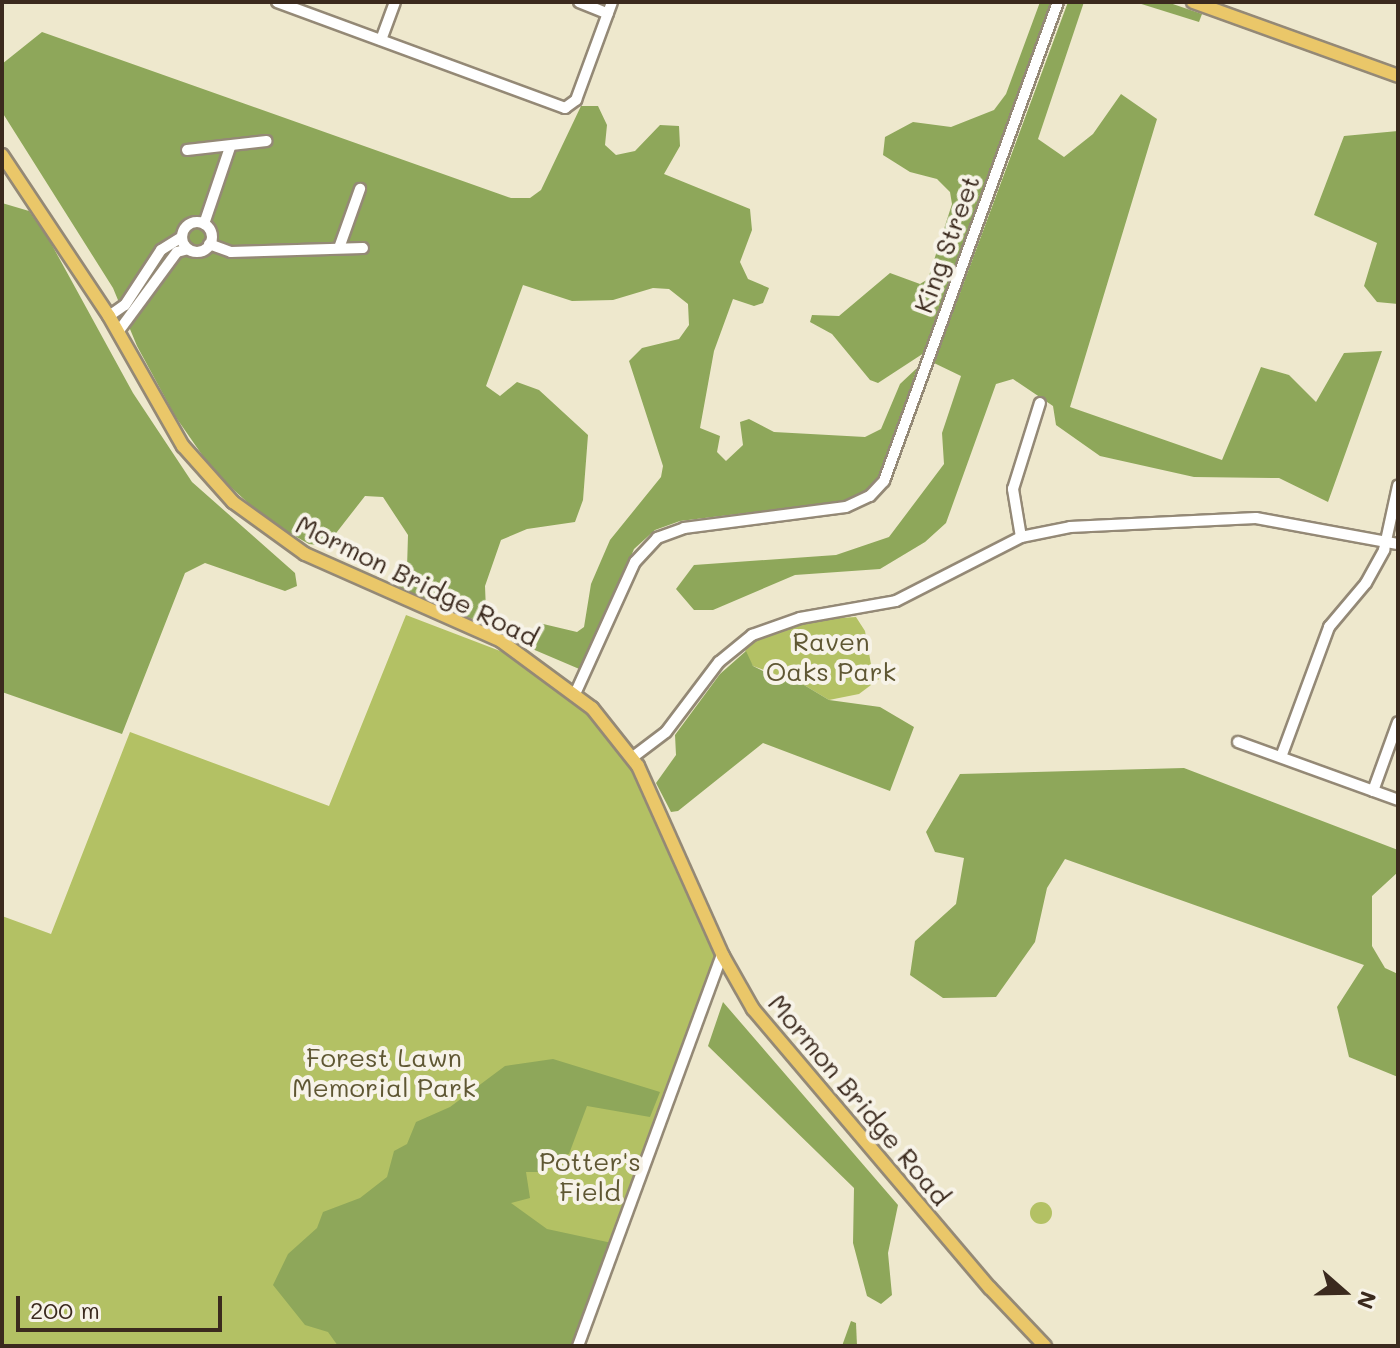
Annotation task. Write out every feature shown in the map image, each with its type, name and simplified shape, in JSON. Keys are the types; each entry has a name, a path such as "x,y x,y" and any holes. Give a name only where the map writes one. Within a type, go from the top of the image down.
{"main road":[{"path":"1195,2 1398,76"},
{"name":"Mormon Bridge Road","path":"2,155 109,316 183,446 253,520 305,554 501,641 575,694 633,757 722,955 773,1037 1045,1346"}],"street":[{"path":"277,2 561,107 571,106 612,2"},
{"path":"381,40 395,2"},
{"path":"579,2 608,14"},
{"name":"King Street","path":"575,694 635,562 660,536 684,528 846,507 870,496 891,467 1058,2"},
{"path":"187,150 266,141"},
{"path":"204,224 230,147"},
{"path":"339,248 360,189"},
{"path":"109,316 130,298 161,250 182,237 189,224 204,224 210,231 209,244 201,251 188,249 177,252 118,332"},
{"path":"182,237 188,249"},
{"path":"209,244 231,252 363,248"},
{"path":"1021,537 1013,489 1040,403"},
{"path":"1281,757 1329,627 1366,583 1392,544 1398,486"},
{"path":"633,757 666,732 718,664 752,635 800,618 896,601 1021,537 1070,527 1256,518 1392,544"},
{"path":"1373,791 1398,722"},
{"path":"1238,742 1398,800"},
{"path":"578,1346 722,955"}],"green space":[{"path":"1040,2 1055,2 927,351 878,383 870,380 832,334 810,322 812,315 839,316 890,273 920,284 928,279 952,204 950,192 937,179 910,172 883,155 885,137 913,122 951,127 994,110 1006,94"},
{"path":"1068,2 1084,2 1038,139 1064,157 1093,134 1121,94 1157,119 1070,407 1222,460 1261,367 1289,375 1316,402 1344,353 1382,351 1328,502 1279,478 1194,477 1100,456 1056,425 1053,406 1013,379 996,384 946,523 925,542 880,569 795,575 713,610 694,610 676,589 694,565 836,555 889,537 944,464 942,433 961,376 934,363"},
{"path":"1135,2 1167,2 1202,14 1199,22"},
{"path":"42,32 511,198 530,198 541,190 581,106 598,106 607,125 605,145 616,155 635,151 660,125 679,126 680,146 664,174 750,209 752,230 740,262 748,279 769,288 763,303 754,306 733,299 714,351 700,428 720,436 717,452 726,461 743,445 740,422 749,419 774,432 865,437 881,429 900,384 917,368 882,473 868,492 851,500 680,521 655,530 634,549 584,671 530,648 539,623 577,632 584,627 591,584 610,540 661,477 663,466 629,361 642,348 679,339 689,325 688,304 669,289 653,288 613,300 572,301 523,285 486,386 500,396 517,382 539,390 588,435 583,500 575,522 527,529 501,540 485,586 486,611 480,622 397,589 407,568 408,535 383,497 365,496 326,546 309,544 268,521 214,472 175,416 137,346 113,288 2,112 2,64"},
{"path":"1398,131 1398,304 1377,302 1364,286 1377,243 1314,215 1344,136"},
{"path":"2,203 29,211 47,236 133,393 192,482 295,573 297,586 285,591 205,563 185,573 122,734 2,692"},
{"name":"Forest Lawn Memorial Park","path":"406,615 508,654 565,692 605,731 642,783 718,957 574,1346 2,1346 2,916 51,934 130,732 329,806"},
{"name":"Raven Oaks Park","path":"856,617 865,631 872,670 879,679 859,694 829,700 804,685 753,666 747,657 744,645 755,638 808,620"},
{"path":"746,651 753,666 771,675 804,685 829,700 880,707 914,727 890,791 763,743 678,811 671,812 656,783 676,755 675,735 720,674"},
{"path":"1184,768 1398,850 1398,872 1372,896 1372,946 1385,968 1398,974 1398,1077 1349,1057 1337,1007 1364,965 1065,859 1047,888 1035,942 996,997 943,998 910,975 915,941 956,904 964,858 935,852 926,832 960,774"},
{"path":"723,1002 898,1205 888,1253 892,1295 881,1304 867,1296 853,1243 854,1188 708,1046"},
{"path":"553,1059 660,1092 650,1117 587,1106 569,1154 556,1156 540,1172 526,1172 530,1198 511,1203 547,1229 612,1243 574,1346 338,1346 328,1332 305,1325 273,1285 288,1254 317,1228 323,1212 360,1198 387,1177 394,1151 407,1144 416,1122 450,1107 505,1066"},
{"path":"1041,1202 1049,1205 1052,1213 1049,1221 1041,1224 1033,1221 1030,1213 1033,1205"},
{"path":"851,1321 856,1323 857,1346 842,1346"}],"park label":[{"name":"Potter's Field","path":"590,1177"}]}
